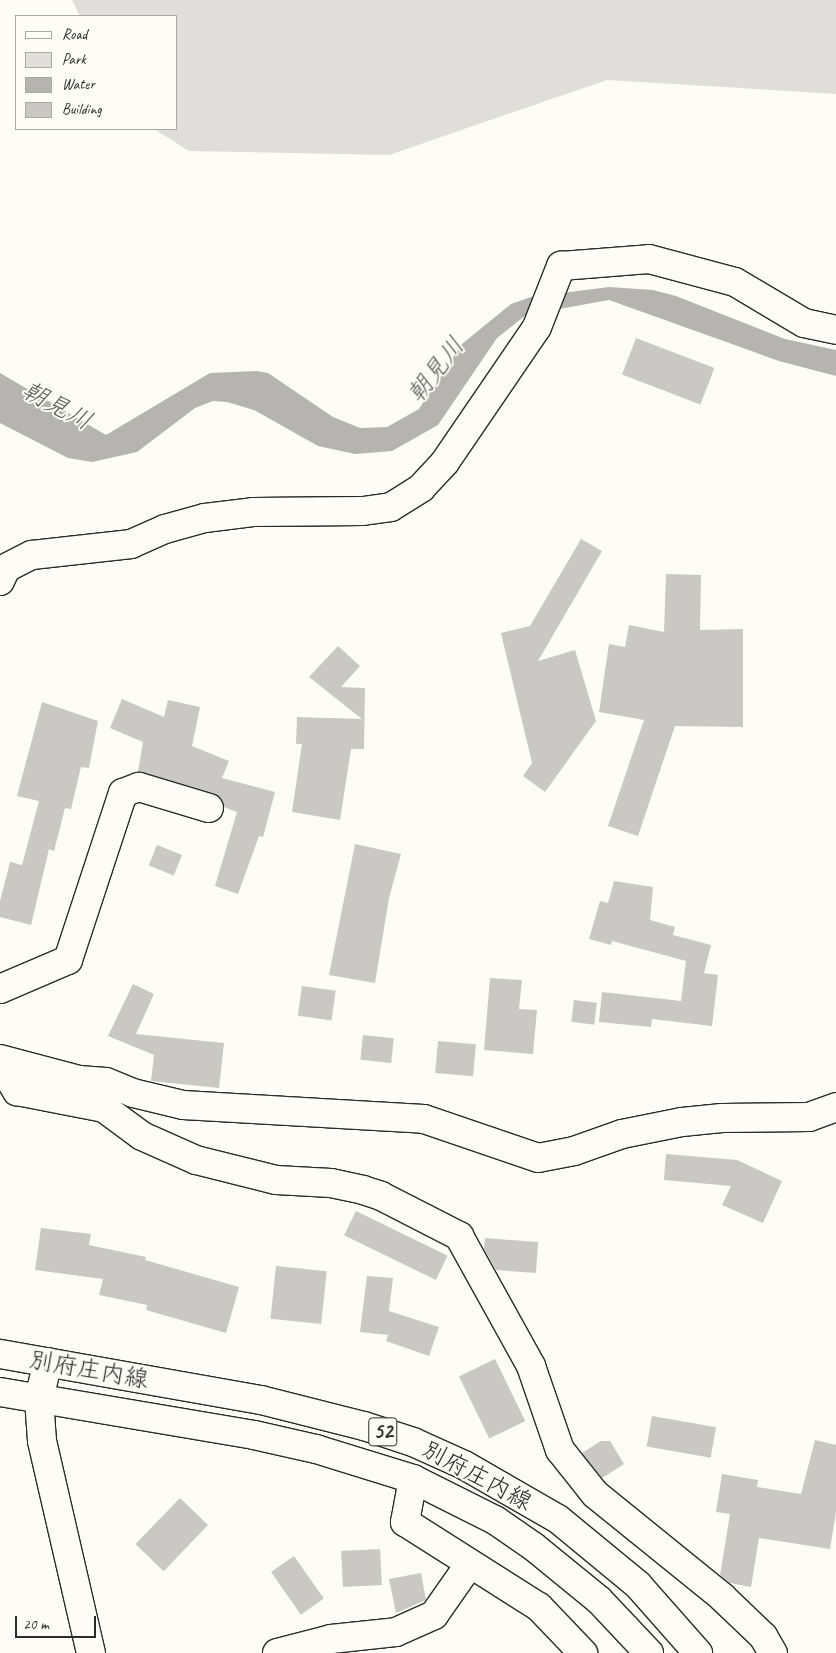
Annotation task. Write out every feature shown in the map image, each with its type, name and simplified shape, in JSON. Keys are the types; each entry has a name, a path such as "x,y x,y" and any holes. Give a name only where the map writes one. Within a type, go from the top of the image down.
{"street":[{"path":"0,581 6,568 32,555 131,544 164,529 205,518 253,512 363,511 391,507 421,488 444,462 537,327 561,266 649,259 736,282 804,323 836,330"},
{"path":"0,989 68,960 122,793 138,787 209,808"},
{"path":"0,1061 79,1080 106,1082 133,1093 183,1105 424,1119 538,1158 574,1151 622,1134 682,1122 722,1118 809,1117 836,1107"},
{"path":"0,1061 17,1091 104,1108 142,1136 196,1160 276,1180 331,1183 363,1190 381,1196 459,1236 531,1366 560,1450 595,1494 722,1597 763,1636 774,1653"},
{"name":"別府庄内線","path":"0,1354 315,1412 413,1442 464,1465 558,1520 598,1551 666,1614 698,1653"},
{"path":"48,1362 39,1399 42,1441 91,1653"},
{"name":"別府庄内線","path":"0,1392 254,1435 332,1454 413,1479 495,1520 534,1547 600,1600 649,1653"},
{"path":"413,1479 405,1522 469,1565 539,1607 583,1653"},
{"path":"278,1653 330,1639 396,1632 434,1616 469,1565"}],"green space":[{"path":"72,0 836,0 836,94 607,80 389,155 189,151 156,130 178,130 178,15 80,15"}],"water":[{"path":"609,287 653,290 676,296 785,339 836,350 836,376 779,361 609,300 526,315 497,338 438,425 392,451 355,454 318,446 254,410 227,402 213,401 195,408 137,452 92,462 68,458 0,423 0,373 106,435 210,373 257,371 268,373 333,417 360,428 387,427 419,409 462,344 511,304 531,297"}],"building":[{"path":"636,338 714,368 700,405 622,374"},
{"path":"581,539 602,551 538,661 575,650 596,721 545,792 523,776 532,763 501,633 530,626"},
{"path":"666,574 701,575 700,630 743,629 743,727 675,726 638,836 608,826 644,720 599,712 609,644 625,647 629,625 664,632"},
{"path":"338,646 360,666 341,687 365,688 364,749 351,749 340,820 292,812 302,744 296,744 297,717 362,719 309,677"},
{"path":"122,699 164,717 168,700 200,707 192,746 229,761 222,778 275,792 263,837 259,836 238,894 215,886 237,812 224,807 221,798 213,793 138,772 143,742 110,728"},
{"path":"42,702 98,721 89,768 81,767 71,809 65,808 54,851 49,849 31,925 0,917 0,901 10,862 22,865 39,801 17,796"},
{"path":"355,844 401,854 389,898 375,983 329,975"},
{"path":"157,845 182,855 174,876 149,865"},
{"path":"614,881 653,887 650,920 675,927 673,935 711,945 704,973 718,975 712,1026 652,1019 651,1027 599,1022 602,992 681,1001 686,961 612,941 611,945 589,939 600,901 608,903"},
{"path":"490,978 522,980 519,1009 537,1010 533,1054 484,1050"},
{"path":"133,984 154,994 136,1034 224,1043 219,1088 151,1081 154,1055 108,1036"},
{"path":"302,986 336,991 331,1020 298,1016"},
{"path":"574,1000 597,1003 594,1025 571,1022"},
{"path":"363,1035 394,1038 391,1063 360,1060"},
{"path":"438,1041 476,1044 473,1076 435,1073"},
{"path":"666,1154 737,1160 782,1181 763,1223 722,1205 731,1186 664,1180"},
{"path":"356,1211 448,1256 436,1280 344,1235"},
{"path":"41,1228 91,1234 89,1245 146,1257 145,1260 239,1287 226,1333 146,1310 147,1305 99,1295 103,1279 35,1270"},
{"path":"485,1238 538,1242 536,1273 496,1270 484,1249"},
{"path":"276,1266 327,1271 321,1324 270,1319"},
{"path":"367,1276 393,1278 389,1311 439,1327 429,1356 386,1341 388,1335 360,1332"},
{"path":"495,1359 525,1421 489,1439 459,1377"},
{"path":"652,1416 716,1427 711,1458 647,1447"},
{"path":"815,1440 836,1445 836,1512 830,1549 759,1538 751,1587 730,1583 720,1575 730,1514 716,1512 722,1474 758,1480 757,1487 801,1494"},
{"path":"601,1441 610,1441 624,1464 602,1478 582,1453"},
{"path":"180,1498 208,1525 164,1571 136,1544"},
{"path":"380,1549 382,1585 343,1587 341,1551"},
{"path":"294,1556 324,1599 301,1615 271,1572"},
{"path":"421,1573 426,1600 396,1613 389,1579"}],"water label":[{"name":"朝見川","path":"436,370"},
{"name":"朝見川","path":"57,406"}]}
